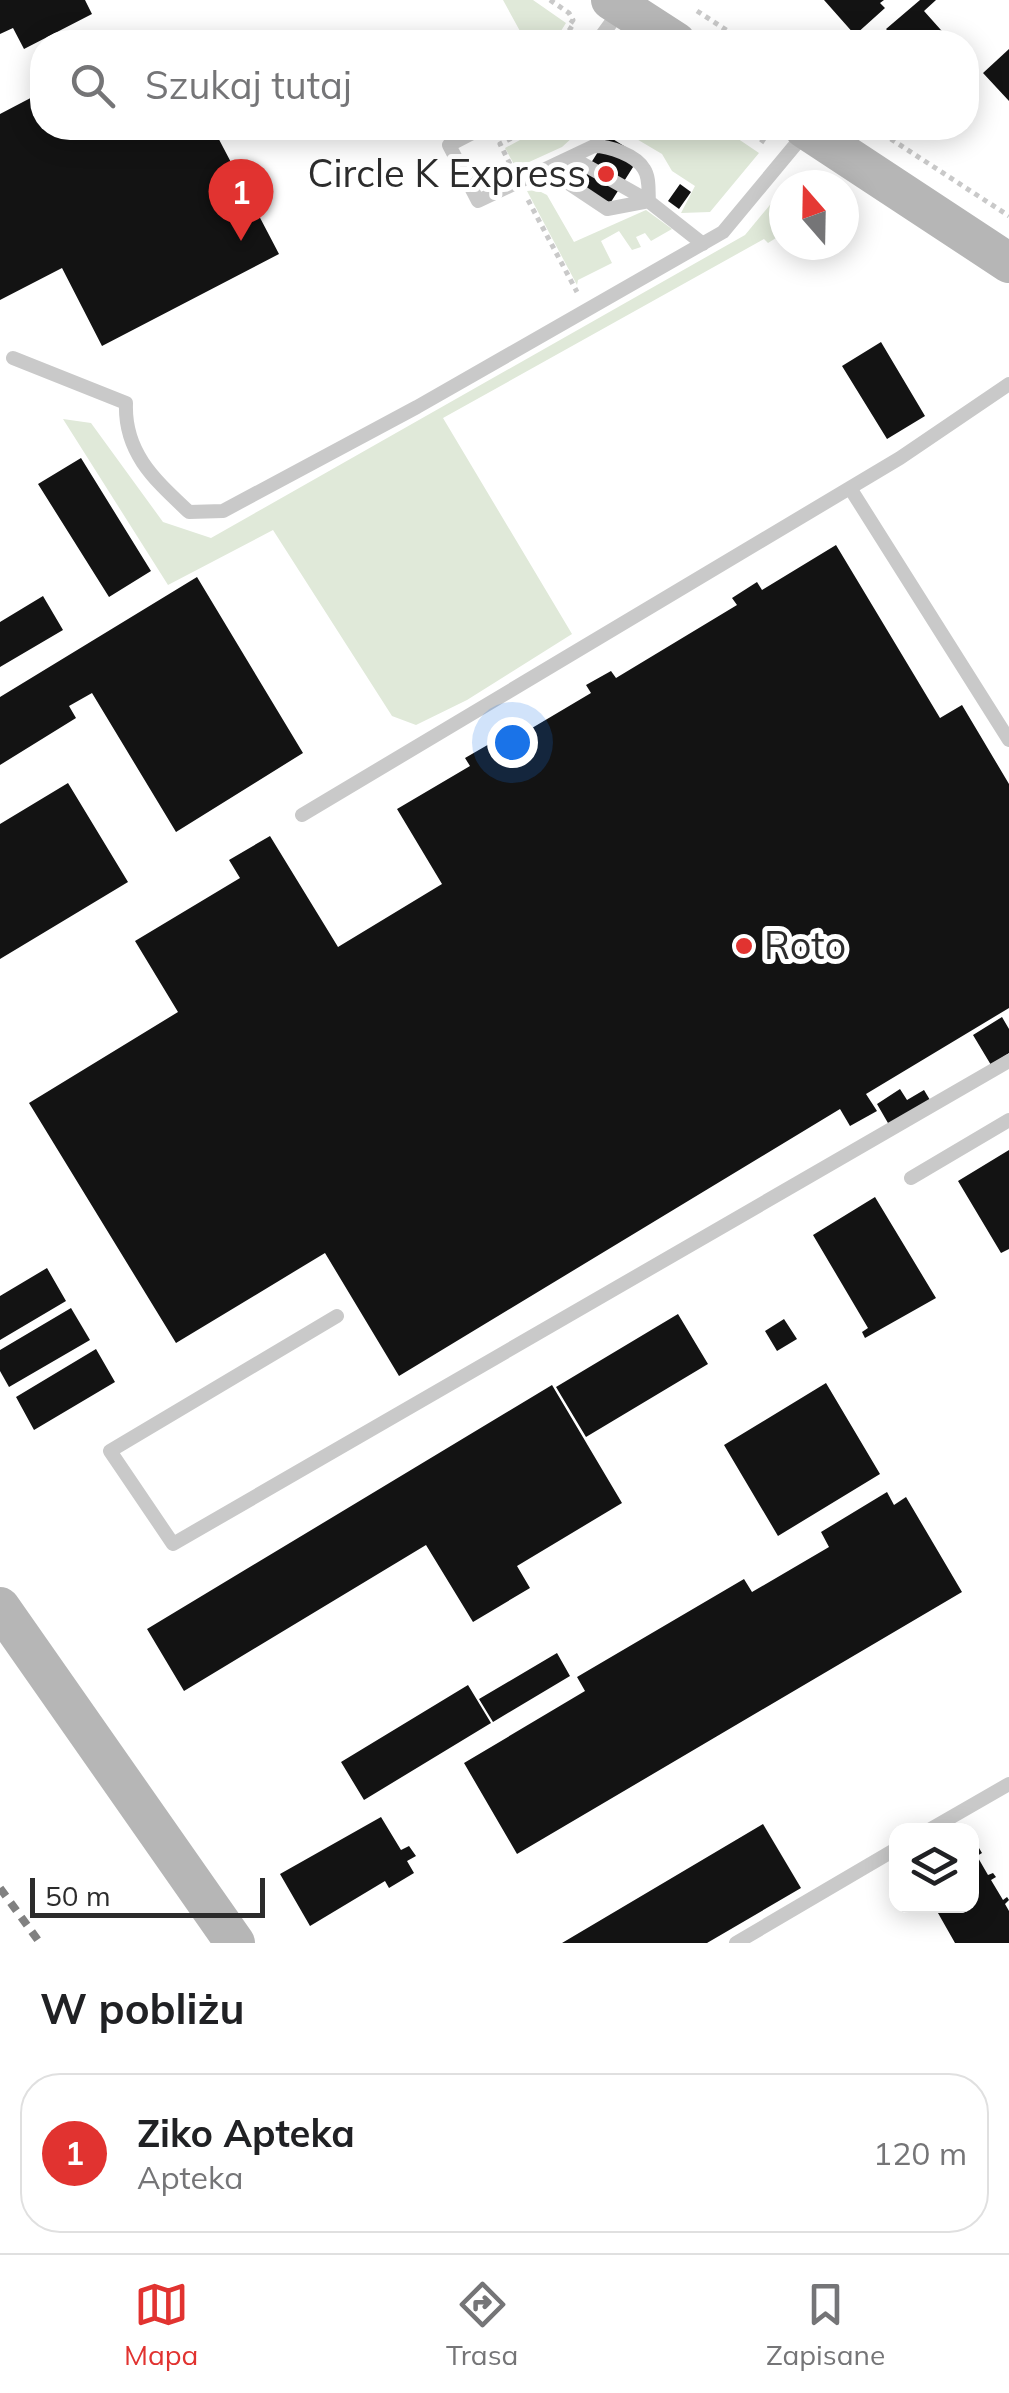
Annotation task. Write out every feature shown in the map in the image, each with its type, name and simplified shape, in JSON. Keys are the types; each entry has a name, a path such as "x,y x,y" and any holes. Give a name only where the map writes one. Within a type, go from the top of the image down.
{"street":[{"path":"617,4 686,26"},
{"path":"823,140 1009,263"},
{"path":"0,1607 236,1943"}],"lane":[{"path":"602,30 617,4"},
{"path":"459,140 449,145 478,201 594,146 606,146 644,168 649,202"},
{"path":"14,358 126,403 125,426 147,472 189,512 224,511 417,408 723,232 797,140"},
{"path":"566,160 576,160 649,202 703,244"},
{"path":"551,167 562,179 607,208 649,202"},
{"path":"302,815 850,488 1009,384"},
{"path":"850,488 1009,740"},
{"path":"337,1316 110,1451 173,1544 1009,1061"},
{"path":"911,1178 1009,1120"},
{"path":"941,1823 1009,1784"},
{"path":"736,1943 889,1853"}],"path":[{"path":"550,0 569,13 573,20 568,27 573,30"},
{"path":"508,140 500,144 577,292 593,284"},
{"path":"892,140 1009,216"}],"green space":[{"path":"503,0 533,0 566,23 562,30 519,30"},
{"path":"520,140 570,140 516,168 505,148"},
{"path":"638,140 740,140 759,153 710,212 681,213 695,186 672,171 662,154"},
{"path":"527,191 547,195 574,242 646,210 672,229 651,241 645,233 636,237 641,247 632,250 619,231 601,241 612,263 578,280 577,285"},
{"path":"769,206 769,242 764,239 443,418 572,634 467,700 416,725 392,716 273,530 168,585 63,419 91,423 163,522 211,538 745,235"}],"building":[{"path":"0,0 85,0 92,14 61,30 30,30 30,46 24,49 13,28 0,34"},
{"path":"824,0 884,0 880,3 885,8 861,30 851,30"},
{"path":"920,0 936,0 924,11 941,30 886,29"},
{"path":"1009,49 1009,101 983,73"},
{"path":"30,98 30,140 219,140 279,254 102,346 62,268 0,300 0,114"},
{"name":"Circle K Express","path":"605,140 614,140 640,156 604,213 572,193"},
{"name":"Circle K Express","path":"680,184 691,192 679,209 668,201"},
{"path":"881,342 925,416 887,439 842,366"},
{"path":"81,458 151,571 109,597 38,484"},
{"path":"836,545 940,718 962,705 1009,784 1009,1008 866,1094 877,1111 850,1126 840,1109 399,1376 325,1253 176,1343 29,1103 178,1012 135,941 240,878 229,860 270,836 338,947 442,884 397,809 470,766 465,758 491,743 495,750 591,693 586,685 611,671 616,678 737,605 732,598 757,582 762,590"},
{"path":"197,577 303,753 176,832 92,693 69,706 76,718 0,765 0,697"},
{"path":"43,596 63,630 0,667 0,622"},
{"path":"68,783 128,882 0,959 0,824"},
{"path":"1002,1017 1009,1029 1009,1053 991,1065 973,1035"},
{"path":"900,1089 907,1100 924,1090 933,1105 892,1130 877,1104"},
{"path":"1009,1150 1009,1249 1001,1253 958,1181"},
{"path":"875,1197 936,1298 865,1338 862,1332 868,1328 813,1235"},
{"path":"47,1268 66,1301 0,1340 0,1296"},
{"path":"71,1308 90,1340 9,1387 0,1371 0,1350"},
{"path":"678,1314 708,1364 586,1437 556,1387"},
{"path":"784,1319 797,1339 777,1351 765,1331"},
{"path":"96,1349 115,1382 34,1430 16,1397"},
{"path":"826,1383 880,1474 778,1536 724,1445"},
{"path":"552,1385 622,1503 517,1566 530,1588 473,1622 426,1545 184,1691 147,1629"},
{"path":"887,1492 894,1505 906,1497 962,1592 517,1854 464,1763 585,1691 577,1677 744,1579 752,1592 829,1547 821,1532"},
{"path":"557,1653 570,1676 493,1722 479,1699"},
{"path":"468,1685 491,1723 364,1800 341,1762"},
{"path":"381,1817 401,1850 409,1846 416,1856 407,1861 414,1873 389,1888 385,1881 310,1926 280,1874"},
{"path":"763,1824 801,1888 707,1943 562,1943"},
{"path":"979,1859 988,1875 993,1873 996,1877 991,1880 1003,1900 1009,1900 1005,1904 1009,1911 1009,1943 955,1943 938,1913 979,1913"}],"railway":[{"path":"0,1888 40,1943"}],"place":[{"name":"Circle K Express","path":"606,174"},
{"name":"Ziko Apteka","path":"241,241"},
{"name":"Roto","path":"744,946"}]}
